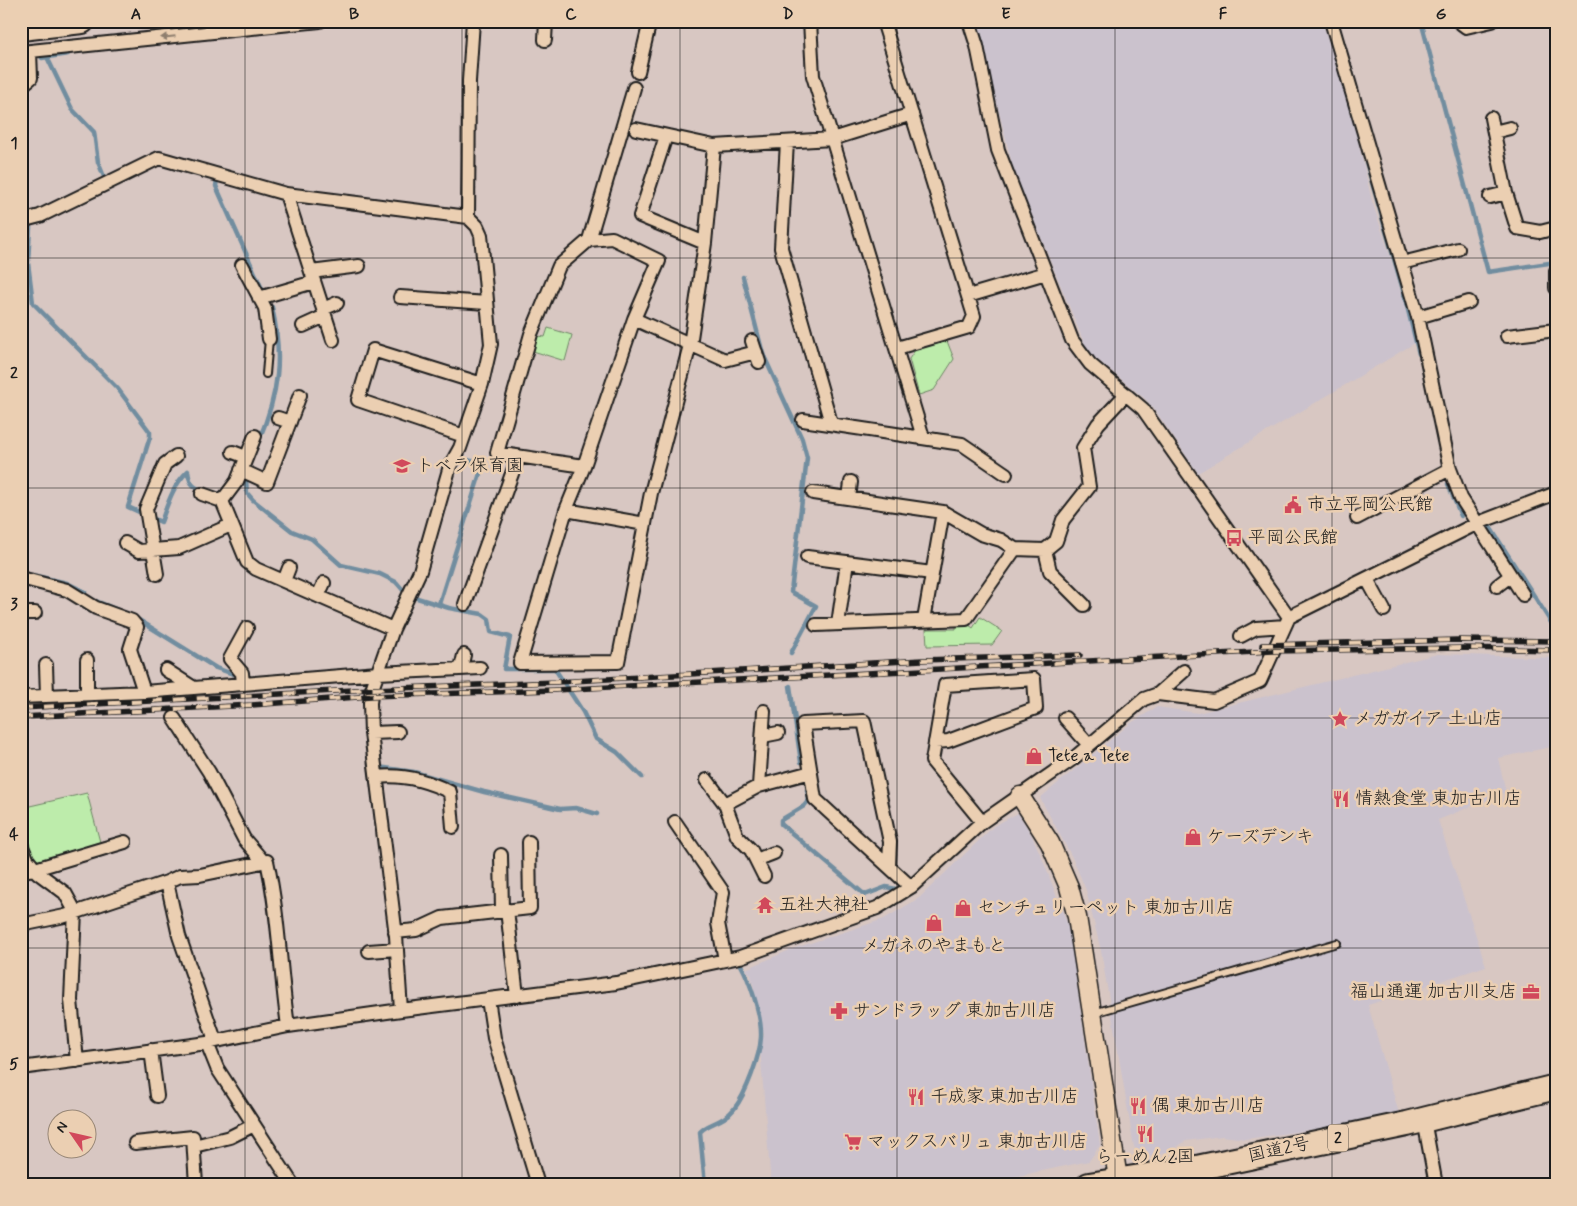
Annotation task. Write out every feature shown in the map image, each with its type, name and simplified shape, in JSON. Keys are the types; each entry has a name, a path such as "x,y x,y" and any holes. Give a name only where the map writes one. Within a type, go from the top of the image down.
{"highway":[{"path":"21,28 82,21"},
{"name":"国道2号","path":"1089,1185 1192,1169 1424,1120 1556,1087"}],"street":[{"path":"21,86 31,78 26,52 320,21"},
{"path":"468,217 469,81 473,21"},
{"path":"545,40 546,21"},
{"path":"638,72 650,21"},
{"path":"810,21 813,76 923,437"},
{"path":"883,21 974,316 969,327 896,348"},
{"path":"970,21 977,46 998,150 1072,340 1090,364 1143,409 1287,621"},
{"path":"1331,21 1418,317 1450,469 1461,498 1523,594"},
{"path":"1458,21 1466,27 1492,21"},
{"path":"584,466 496,453 531,334 559,266 589,240 634,88"},
{"path":"636,129 714,146 832,139 912,114"},
{"path":"1491,118 1506,193 1517,228 1540,232 1556,228"},
{"path":"1494,132 1510,128"},
{"path":"666,136 640,216 705,243"},
{"path":"787,142 781,248 831,423"},
{"path":"589,240 612,238 659,261 634,318 584,466 566,510 520,663 618,662 645,524 690,345 705,243 714,146"},
{"path":"21,221 40,216 159,158 286,194 468,217 477,226 481,235 491,344 482,384 464,436 450,466 420,571 393,630 370,703 371,733 397,949 401,1010"},
{"path":"1490,197 1506,193"},
{"path":"286,194 333,340"},
{"path":"1402,263 1458,249"},
{"path":"242,264 265,308 269,339"},
{"path":"259,298 313,277 359,266"},
{"path":"1556,271 1556,288"},
{"path":"968,296 1046,273"},
{"path":"400,297 487,303"},
{"path":"1418,317 1469,302"},
{"path":"303,326 337,303"},
{"path":"634,318 725,360 755,352"},
{"path":"1507,336 1556,330"},
{"path":"464,436 358,400 373,350 482,384"},
{"path":"813,493 943,512 981,534 1001,540 1015,548 1046,550 1056,541 1063,520 1090,487 1083,448 1098,424 1126,394"},
{"path":"241,470 267,482 284,420 300,395"},
{"path":"803,420 962,444 1006,474"},
{"path":"222,501 237,481 255,436"},
{"path":"233,452 246,458"},
{"path":"157,574 146,509 155,475 176,456"},
{"path":"465,604 518,456"},
{"path":"1357,518 1450,469"},
{"path":"850,498 851,482"},
{"path":"1241,636 1256,628 1287,621 1478,523 1556,492"},
{"path":"202,494 222,501 248,562 284,581 393,630"},
{"path":"566,510 645,524"},
{"path":"924,620 943,512"},
{"path":"125,543 139,552 179,548 231,524"},
{"path":"816,625 966,619 1015,548"},
{"path":"1046,550 1050,571 1084,605"},
{"path":"807,557 932,573"},
{"path":"838,624 847,562"},
{"path":"284,581 289,568"},
{"path":"1497,586 1510,576"},
{"path":"21,578 67,590 87,609 132,621 136,627 130,649 144,692"},
{"path":"1367,580 1384,610"},
{"path":"318,596 324,584"},
{"path":"21,613 34,613"},
{"path":"1158,694 1214,701 1260,681 1287,621"},
{"path":"243,684 242,673 230,659 247,628"},
{"path":"461,668 464,655"},
{"path":"87,660 87,694"},
{"path":"46,664 47,696"},
{"path":"21,697 144,692 378,673 480,668"},
{"path":"166,670 194,688"},
{"path":"21,1068 211,1041 288,1026 616,983 725,960 768,948 877,908 911,887 982,822 1074,758 1144,700 1158,694 1184,671"},
{"path":"935,742 948,741 1036,708 1034,679 945,685 935,742 932,761 982,822"},
{"path":"759,786 764,711"},
{"path":"174,718 209,772 244,839 262,860"},
{"path":"1065,718 1089,745"},
{"path":"889,866 890,842 864,721 803,724 815,799 911,887"},
{"path":"371,733 398,732"},
{"path":"763,736 778,733"},
{"path":"725,804 759,786 810,772"},
{"path":"377,777 405,778 431,783 450,792 453,827"},
{"path":"707,780 725,804 737,836 750,850 764,876"},
{"path":"1020,796 1050,843 1069,887 1077,917 1118,1182"},
{"path":"675,822 723,892 718,923 725,960"},
{"path":"21,871 35,869 124,842"},
{"path":"395,932 416,930 442,918 530,908 529,842"},
{"path":"21,844 27,859 35,869 64,893 75,912 71,990 77,1061"},
{"path":"756,860 774,854"},
{"path":"501,855 505,910 517,996"},
{"path":"21,925 65,916 180,876 200,875 267,860 276,901 279,959 288,1026"},
{"path":"167,882 217,1068 293,1185"},
{"path":"369,951 397,949"},
{"path":"488,999 494,1038 538,1185"},
{"path":"151,1050 157,1096"},
{"path":"1424,1120 1436,1185"},
{"path":"194,1146 230,1137 254,1124"},
{"path":"134,1143 193,1137 196,1185"}],"lane":[{"path":"266,374 269,339"},
{"path":"1093,1014 1337,943"}],"shaded area":[{"path":"976,21 1322,21 1352,114 1372,201 1395,271 1415,343 1198,473 1154,409 1144,398 1094,357 1085,345 1014,172"},
{"path":"1438,654 1556,658 1556,746 1498,758 1506,792 1438,820 1486,966 1368,1005 1400,1117 1246,1139 1222,1136 1186,1141 1169,1152 1147,1157 1134,1147 1101,951 1086,890 1072,857 1040,798 1131,723 1157,707 1198,713"},
{"path":"1018,813 1031,834 1042,858 1069,928 1100,1145 1089,1161 976,1185 771,1185 760,1048 764,1035 751,975 746,969 792,949 884,919 919,898 994,826"}],"green space":[{"path":"548,328 572,335 565,361 533,351 538,336 545,337"},
{"path":"947,341 954,359 934,390 919,395 909,359 915,350"},
{"path":"980,617 1002,631 992,645 927,646 926,629 956,629 956,626 969,625 973,628"},
{"path":"87,793 100,842 39,861 33,857 23,838 21,808"}],"waterway":[{"path":"1421,21 1488,272 1556,262"},
{"path":"42,58 68,54"},
{"path":"47,57 72,109 94,132 98,162 105,179"},
{"path":"1366,162 1403,290 1419,354"},
{"path":"217,179 216,186 262,289"},
{"path":"30,227 28,263 33,303 118,389 150,432 128,507 161,522 175,488 188,471 192,483 196,488 203,490"},
{"path":"743,277 763,354 802,439 807,458 791,592 816,606 791,653"},
{"path":"259,440 271,406 277,374 277,342 272,307"},
{"path":"439,604 483,464 460,458"},
{"path":"246,480 247,493 253,500 292,531 312,539 341,565 380,574 396,582 403,590"},
{"path":"1448,484 1461,516"},
{"path":"1488,524 1556,630"},
{"path":"32,575 67,583 85,592"},
{"path":"414,597 449,608 482,614 489,619 491,632 510,637 504,669 555,669 583,712 596,739 617,752 642,777"},
{"path":"96,601 118,610"},
{"path":"134,617 216,668 233,674"},
{"path":"790,686 801,762"},
{"path":"378,767 414,772 484,792 560,809 576,808 597,814"},
{"path":"807,790 809,800 804,806 781,820 781,824 865,895 886,887 896,889"},
{"path":"705,1185 700,1132 707,1126 725,1118 739,1102 748,1085 760,1045 760,1019 748,979 740,963"}],"railway":[{"path":"1262,645 1457,640 1556,641"},
{"path":"21,717 252,705 371,696 555,690 1273,651 1463,648 1556,650"},
{"path":"21,708 372,689 557,682 922,660 1080,655"}],"place":[{"name":"トベラ保育園","path":"402,466"},
{"name":"市立平岡公民館","path":"1293,505"},
{"name":"平岡公民館","path":"1234,538"},
{"name":"メガガイア 土山店","path":"1340,719"},
{"name":"Tete a Tete","path":"1034,756"},
{"name":"情熱食堂 東加古川店","path":"1341,799"},
{"name":"ケーズデンキ","path":"1193,837"},
{"name":"五社大神社","path":"765,905"},
{"name":"センチュリーペット 東加古川店","path":"963,908"},
{"name":"メガネのやまもと","path":"934,923"},
{"name":"福山通運 加古川支店","path":"1531,992"},
{"name":"サンドラッグ 東加古川店","path":"839,1011"},
{"name":"千成家 東加古川店","path":"916,1097"},
{"name":"偶 東加古川店","path":"1138,1106"},
{"name":"らーめん2国","path":"1145,1134"},
{"name":"マックスバリュ 東加古川店","path":"853,1142"}]}
